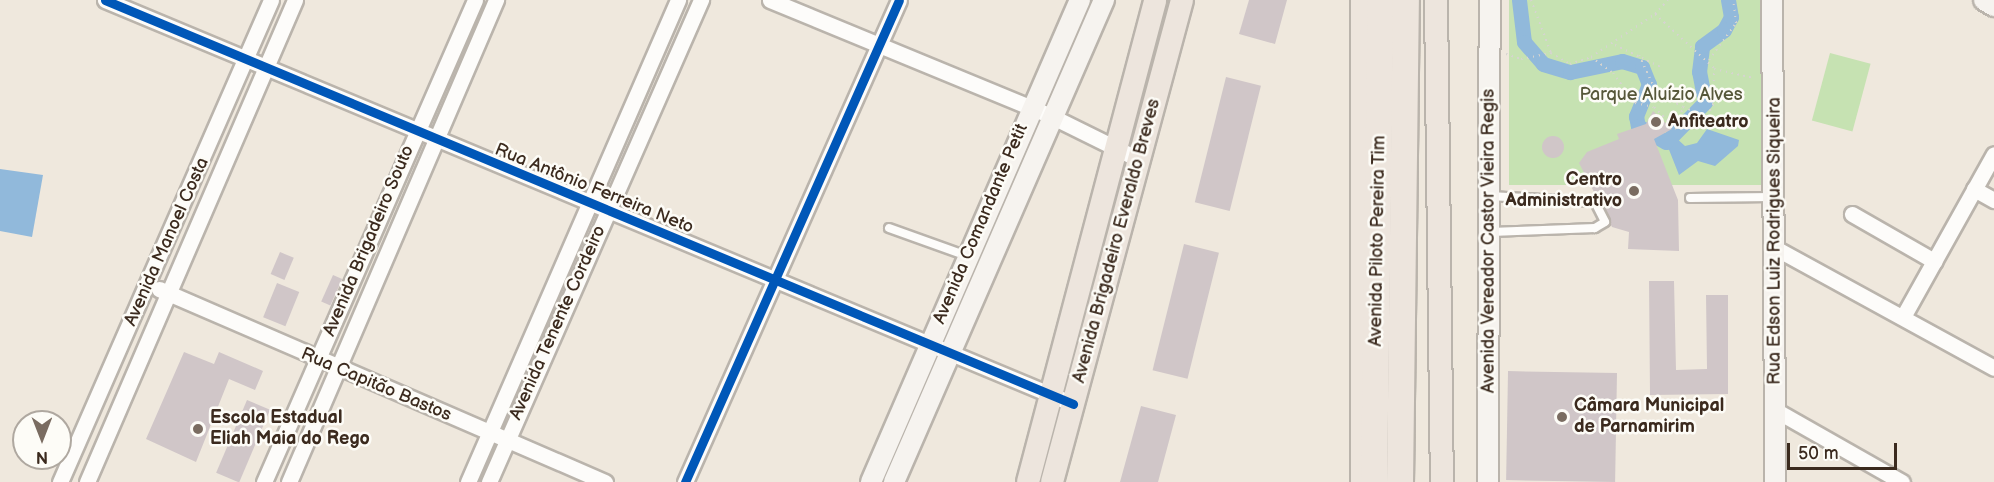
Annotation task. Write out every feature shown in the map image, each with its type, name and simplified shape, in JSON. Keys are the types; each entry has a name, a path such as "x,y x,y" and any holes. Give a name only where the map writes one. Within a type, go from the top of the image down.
{"highway":[{"name":"Avenida Piloto Pereira Tim","path":"1381,0 1400,482"},
{"name":"Avenida Piloto Pereira Tim","path":"1374,482 1390,210 1406,0"}],"main road":[{"name":"Avenida Brigadeiro Everaldo Breves","path":"1028,482 1155,0"},
{"name":"Avenida Brigadeiro Everaldo Breves","path":"1052,482 1182,0"},
{"path":"1362,0 1362,482"},
{"path":"1436,0 1442,482"}],"street":[{"name":"Rua Antônio Ferreira Neto","path":"105,0 416,134 1073,404"},
{"name":"Avenida Manoel Costa","path":"60,482 271,0"},
{"name":"Avenida Manoel Costa","path":"87,482 295,0"},
{"name":"Avenida Brigadeiro Souto","path":"264,482 475,0"},
{"name":"Avenida Brigadeiro Souto","path":"289,482 340,370 496,0"},
{"name":"Avenida Tenente Cordeiro","path":"468,482 678,0"},
{"name":"Avenida Tenente Cordeiro","path":"489,482 701,0"},
{"path":"770,0 1051,116 1140,160"},
{"path":"685,482 899,0"},
{"name":"Avenida Comandante Petit","path":"873,476 969,257 1030,107 1080,0"},
{"name":"Avenida Comandante Petit","path":"895,480 952,353 1051,116 1104,0"},
{"name":"Avenida Vereador Castor Vieira Regis","path":"1488,482 1491,0"},
{"name":"Rua Edson Luiz Rodrigues Siqueira","path":"1772,0 1777,249 1775,482"},
{"path":"1984,0 1994,6"},
{"path":"1904,315 1994,154"},
{"path":"1974,189 1994,200"},
{"path":"1852,214 1934,261"},
{"path":"1777,249 1904,315 1994,368"},
{"name":"Rua Capitão Bastos","path":"148,284 318,361 605,482"},
{"path":"1775,410 1902,482"},
{"path":"873,476 895,480"}],"lane":[{"path":"1490,196 1595,202 1605,222 1595,228 1490,232"},
{"path":"1690,198 1776,197"},
{"path":"889,228 969,257"}],"path":[{"path":"1531,0 1551,53"},
{"path":"1521,59 1539,53 1551,53 1570,64 1591,58 1615,45 1655,14 1668,0"},
{"path":"1708,60 1736,23 1733,0"},
{"path":"1639,55 1656,91 1683,107 1707,116 1713,105 1714,69 1708,60 1655,14"},
{"path":"1615,45 1661,68"},
{"path":"1591,58 1613,73 1635,103 1654,107 1676,129 1683,107"},
{"path":"1714,69 1757,78"}],"green space":[{"name":"Parque Aluízio Alves","path":"1509,0 1761,0 1761,185 1509,185"},
{"path":"1830,53 1871,64 1852,131 1812,121"}],"water":[{"path":"1707,129 1739,140 1738,146 1715,166 1698,161 1679,175 1666,142 1674,136 1685,146 1697,143"},
{"path":"0,169 43,175 32,237 0,231"}],"building":[{"path":"1249,0 1287,0 1275,44 1239,34"},
{"path":"1226,77 1261,86 1230,211 1195,202"},
{"name":"Centro Administrativo","path":"1653,111 1672,129 1654,139 1678,200 1679,251 1628,249 1629,232 1612,227 1579,163 1587,152 1619,139 1617,134 1646,124"},
{"path":"1553,136 1561,139 1564,147 1561,155 1553,158 1545,155 1542,147 1545,139"},
{"path":"1184,244 1219,253 1187,379 1153,370"},
{"path":"280,252 294,258 284,280 271,274"},
{"path":"333,275 342,279 330,306 321,301"},
{"path":"1649,281 1674,281 1676,370 1707,369 1706,295 1728,295 1728,394 1650,395"},
{"path":"277,283 299,292 285,326 263,317"},
{"path":"184,352 214,364 219,352 263,371 255,390 229,379 196,462 146,439"},
{"path":"1508,371 1617,373 1615,482 1506,480"},
{"path":"247,400 270,410 239,482 216,473"},
{"path":"1141,406 1176,415 1158,482 1120,482"}],"waterway":[{"path":"1519,0 1524,42 1543,64 1570,72 1622,61 1642,67 1649,84 1636,116 1638,126 1666,142 1705,102 1699,72 1702,46 1724,30 1731,17 1728,0"}],"cycle path":[{"path":"105,0 1073,404"},
{"path":"685,482 899,0"}],"place":[{"name":"Anfiteatro","path":"1656,122"},
{"name":"Centro Administrativo","path":"1634,191"},
{"name":"Câmara Municipal de Parnamirim","path":"1562,417"},
{"name":"Escola Estadual Eliah Maia do Rego","path":"198,429"}]}
